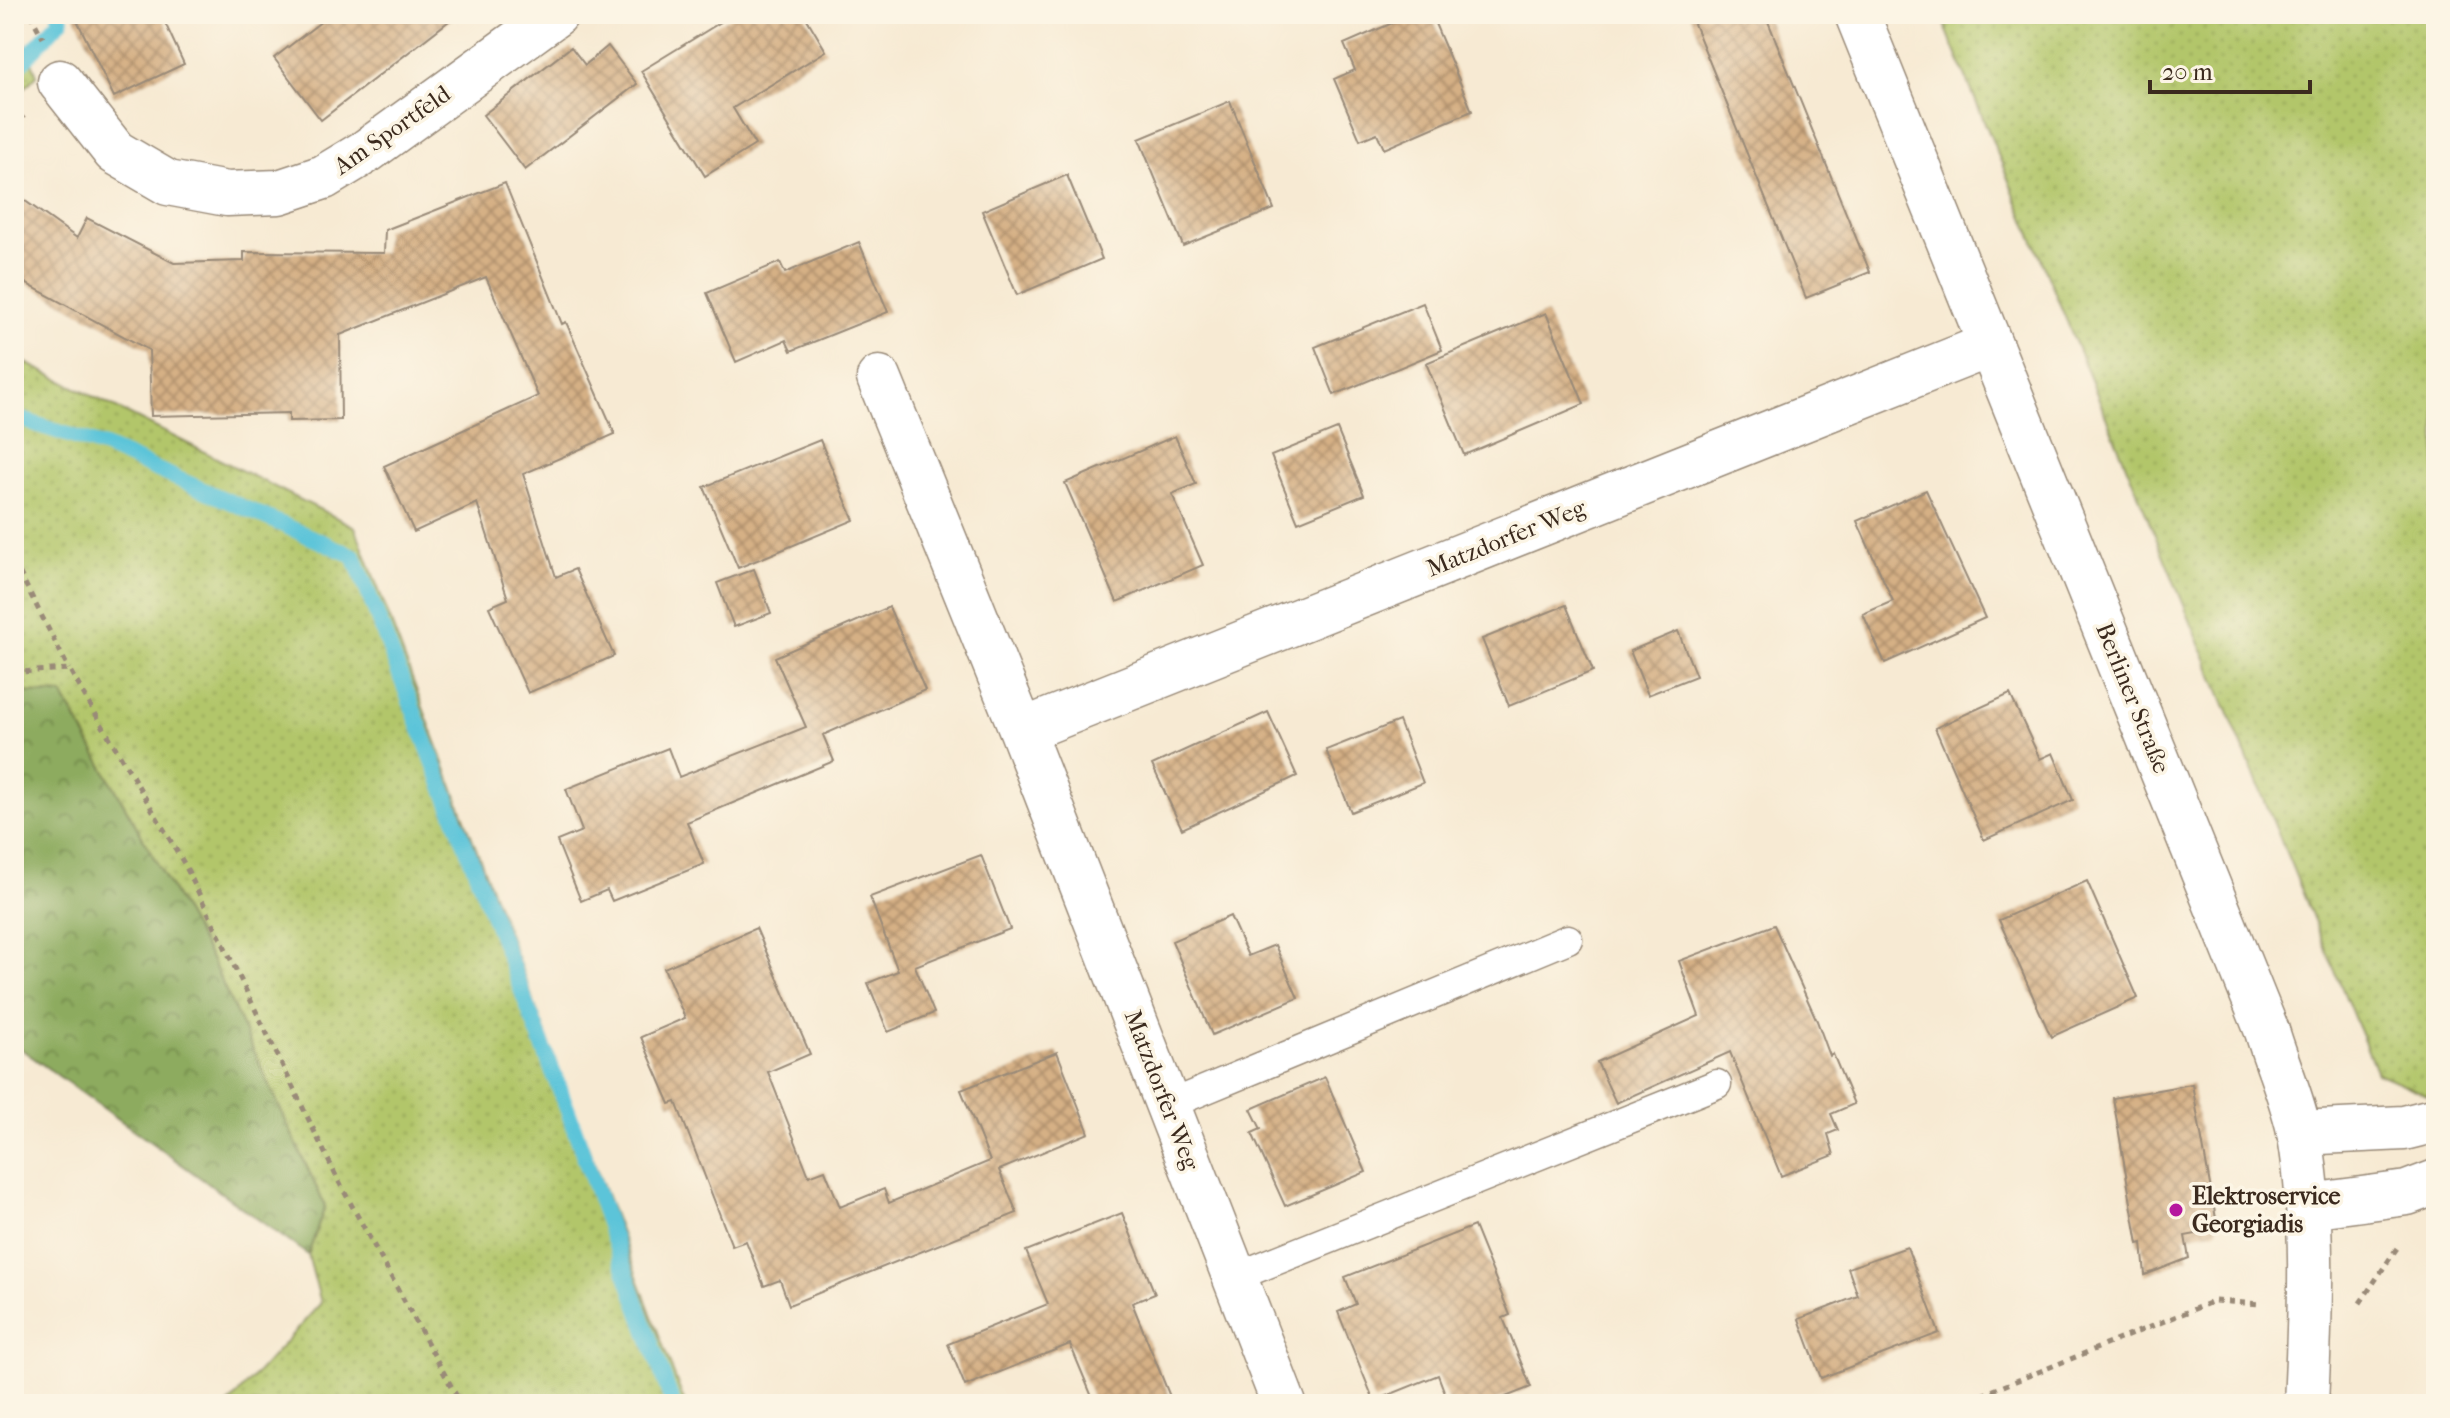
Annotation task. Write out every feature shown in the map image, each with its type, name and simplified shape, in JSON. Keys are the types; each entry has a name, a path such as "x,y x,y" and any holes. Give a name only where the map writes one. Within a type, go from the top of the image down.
{"street":[{"name":"Am Sportfeld","path":"60,82 115,152 168,183 227,194 279,192 324,177 367,151 556,14"},
{"name":"Berliner Straße","path":"1857,14 2267,1031 2299,1133 2309,1206 2310,1306 2306,1404"},
{"name":"Matzdorfer Weg","path":"1022,731 1990,345"},
{"name":"Matzdorfer Weg","path":"879,378 1022,731 1284,1404"},
{"path":"2299,1133 2404,1128 2436,1120"},
{"path":"2309,1206 2421,1187"}],"lane":[{"path":"1168,1105 1568,939"},
{"path":"1235,1277 1717,1084"}],"path":[{"path":"30,14 38,31"},
{"path":"14,562 69,669 185,865 339,1182 461,1404"},
{"path":"14,668 19,672 69,669"},
{"path":"1959,1404 2214,1301 2355,1310 2408,1232 2421,1187"}],"green space":[{"path":"1940,14 2436,14 2436,1099 2377,1073"},
{"path":"14,15 37,75 14,99"},
{"path":"14,357 355,527 685,1404 229,1404 321,1303 308,1255 325,1206 212,961 62,694 14,692"},
{"path":"14,692 62,694 212,961 325,1206 308,1255 14,1044"}],"building":[{"path":"74,14 161,14 184,64 114,97"},
{"path":"331,14 458,14 321,120 274,58"},
{"path":"734,14 804,14 826,51 733,108 755,145 705,176 641,71"},
{"path":"1413,14 1431,14 1472,111 1384,149 1377,133 1360,140 1334,79 1355,70 1344,44"},
{"path":"1690,14 1765,14 1870,272 1806,298"},
{"path":"608,46 637,84 525,170 483,115 571,47 585,65"},
{"path":"1230,101 1274,209 1183,246 1139,139"},
{"path":"1067,175 1102,259 1017,295 982,211"},
{"path":"505,183 562,324 566,322 615,434 523,474 556,577 575,569 614,656 528,693 489,607 508,599 477,503 414,532 384,466 538,396 486,277 340,335 341,420 289,421 289,413 151,416 149,350 14,277 14,193 77,238 87,218 174,263 244,261 244,252 384,253 385,230"},
{"path":"859,242 888,312 791,351 786,340 736,362 707,293 780,262 785,273"},
{"path":"1423,303 1442,350 1334,395 1315,347"},
{"path":"1546,313 1584,404 1464,455 1426,363"},
{"path":"1337,429 1364,495 1298,522 1271,456"},
{"path":"1175,436 1196,484 1172,494 1203,565 1117,602 1065,483"},
{"path":"820,440 854,520 738,568 704,487"},
{"path":"1926,490 1985,618 1885,663 1863,614 1893,601 1857,521"},
{"path":"754,569 771,613 734,627 717,583"},
{"path":"1566,605 1593,671 1509,706 1482,639"},
{"path":"889,607 925,690 823,735 834,761 687,822 704,864 612,901 607,890 581,901 557,841 582,831 566,789 668,748 679,777 806,727 775,657"},
{"path":"1678,631 1696,676 1648,695 1630,651"},
{"path":"2010,694 2040,759 2053,753 2073,800 1984,840 1935,728"},
{"path":"1268,712 1297,776 1182,829 1152,765"},
{"path":"1399,721 1423,783 1351,812 1326,750"},
{"path":"981,855 1010,929 915,966 934,1013 888,1032 868,983 898,971 870,897"},
{"path":"2087,881 2138,998 2051,1037 1999,920"},
{"path":"1230,916 1248,956 1275,945 1298,998 1212,1035 1172,941"},
{"path":"1774,925 1854,1104 1831,1114 1838,1130 1828,1134 1834,1155 1781,1176 1730,1052 1616,1103 1597,1062 1699,1016 1679,961"},
{"path":"756,928 810,1054 768,1072 809,1176 825,1170 840,1207 884,1189 889,1203 990,1161 961,1090 1057,1052 1089,1133 999,1170 1017,1213 789,1305 780,1280 764,1286 746,1241 732,1246 676,1102 670,1104 641,1037 685,1018 664,968"},
{"path":"1325,1077 1366,1172 1285,1206 1252,1133 1261,1129 1251,1109"},
{"path":"2192,1084 2218,1230 2185,1236 2189,1258 2145,1275 2142,1243 2138,1244 2113,1098"},
{"path":"1122,1213 1155,1294 1132,1303 1173,1404 1095,1404 1070,1344 965,1386 948,1344 1048,1304 1026,1251"},
{"path":"1474,1226 1510,1315 1503,1318 1531,1387 1488,1404 1449,1404 1438,1375 1374,1401 1338,1312 1356,1304 1345,1277"},
{"path":"1907,1247 1939,1333 1821,1378 1799,1319 1858,1296 1848,1268"}],"waterway":[{"path":"14,71 61,20 59,14"},
{"path":"14,417 105,447 354,556 568,1111 673,1404"}],"place":[{"name":"Elektroservice Georgiadis","path":"2176,1210"}]}
